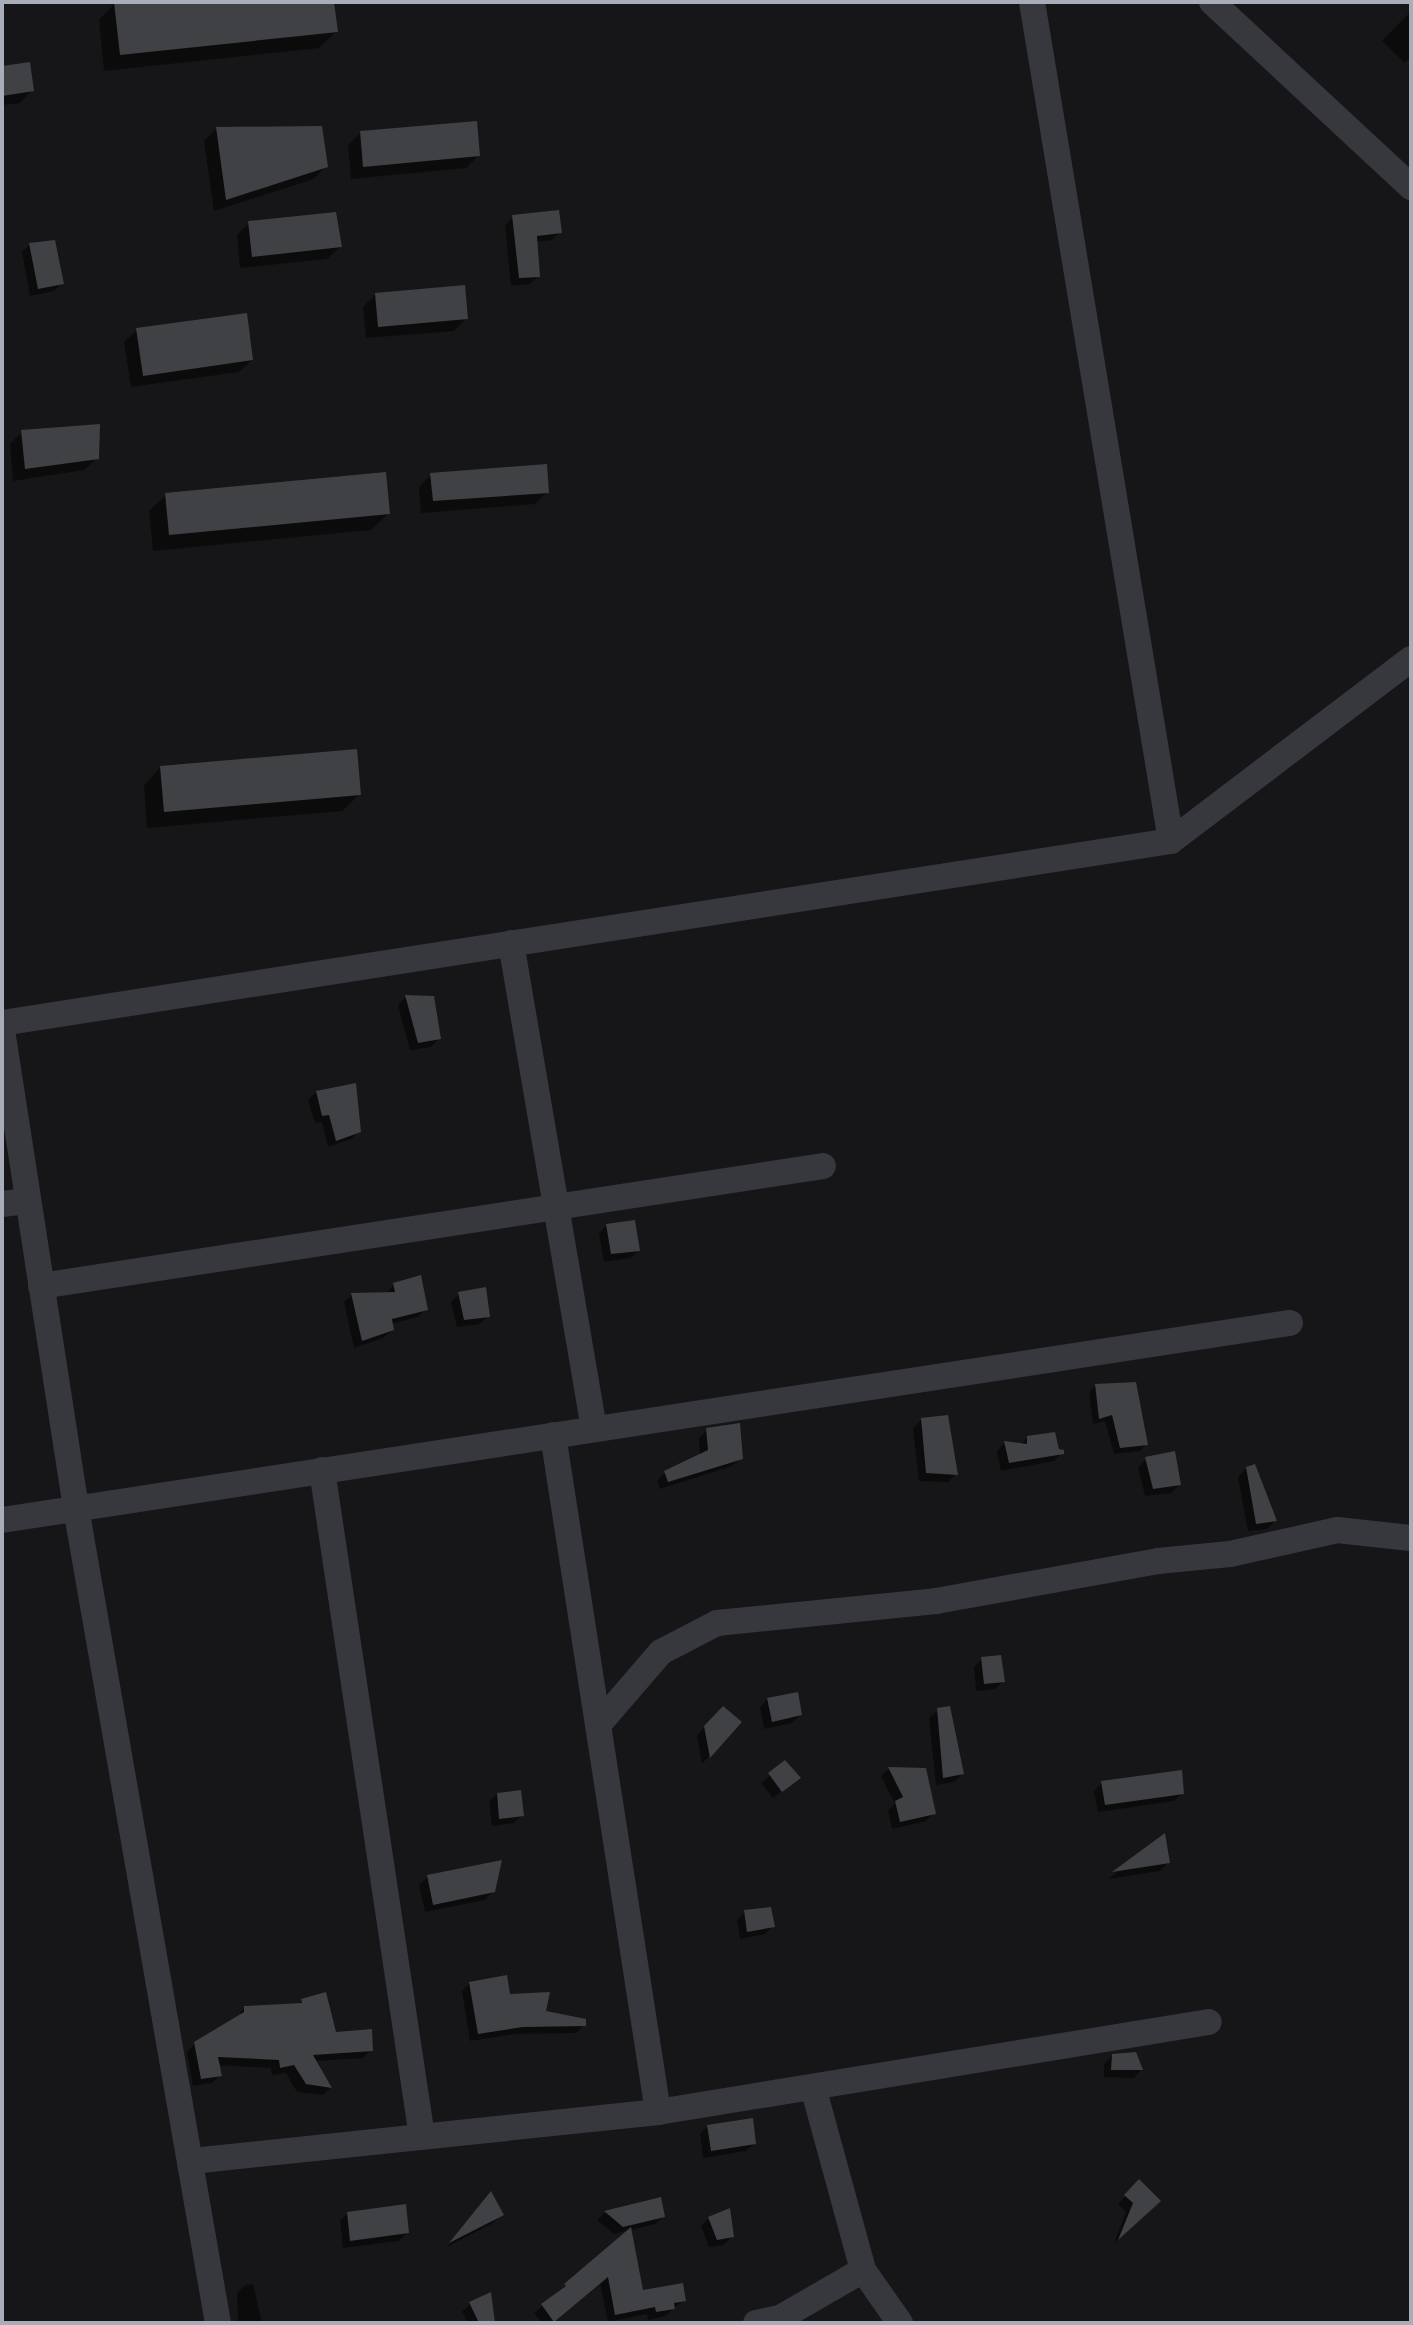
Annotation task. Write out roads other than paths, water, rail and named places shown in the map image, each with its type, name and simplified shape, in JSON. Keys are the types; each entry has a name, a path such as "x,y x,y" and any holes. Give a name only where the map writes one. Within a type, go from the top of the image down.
{"street":[{"path":"1032,2 1171,841"},
{"path":"1212,2 1411,187"},
{"path":"2,1023 1171,841 1411,659"},
{"path":"510,943 594,1429"},
{"path":"2,1030 76,1508 192,2161 218,2323"},
{"path":"41,1286 823,1166"},
{"path":"2,1205 28,1201"},
{"path":"2,1520 1290,1323"},
{"path":"553,1435 658,2112"},
{"path":"322,1470 422,2137"},
{"path":"598,1725 662,1652 717,1623 936,1601 1158,1561 1230,1554 1337,1530 1411,1538"},
{"path":"192,2161 658,2112 1209,2022"},
{"path":"813,2087 863,2270 900,2323"},
{"path":"756,2323 780,2318 863,2270"}]}
